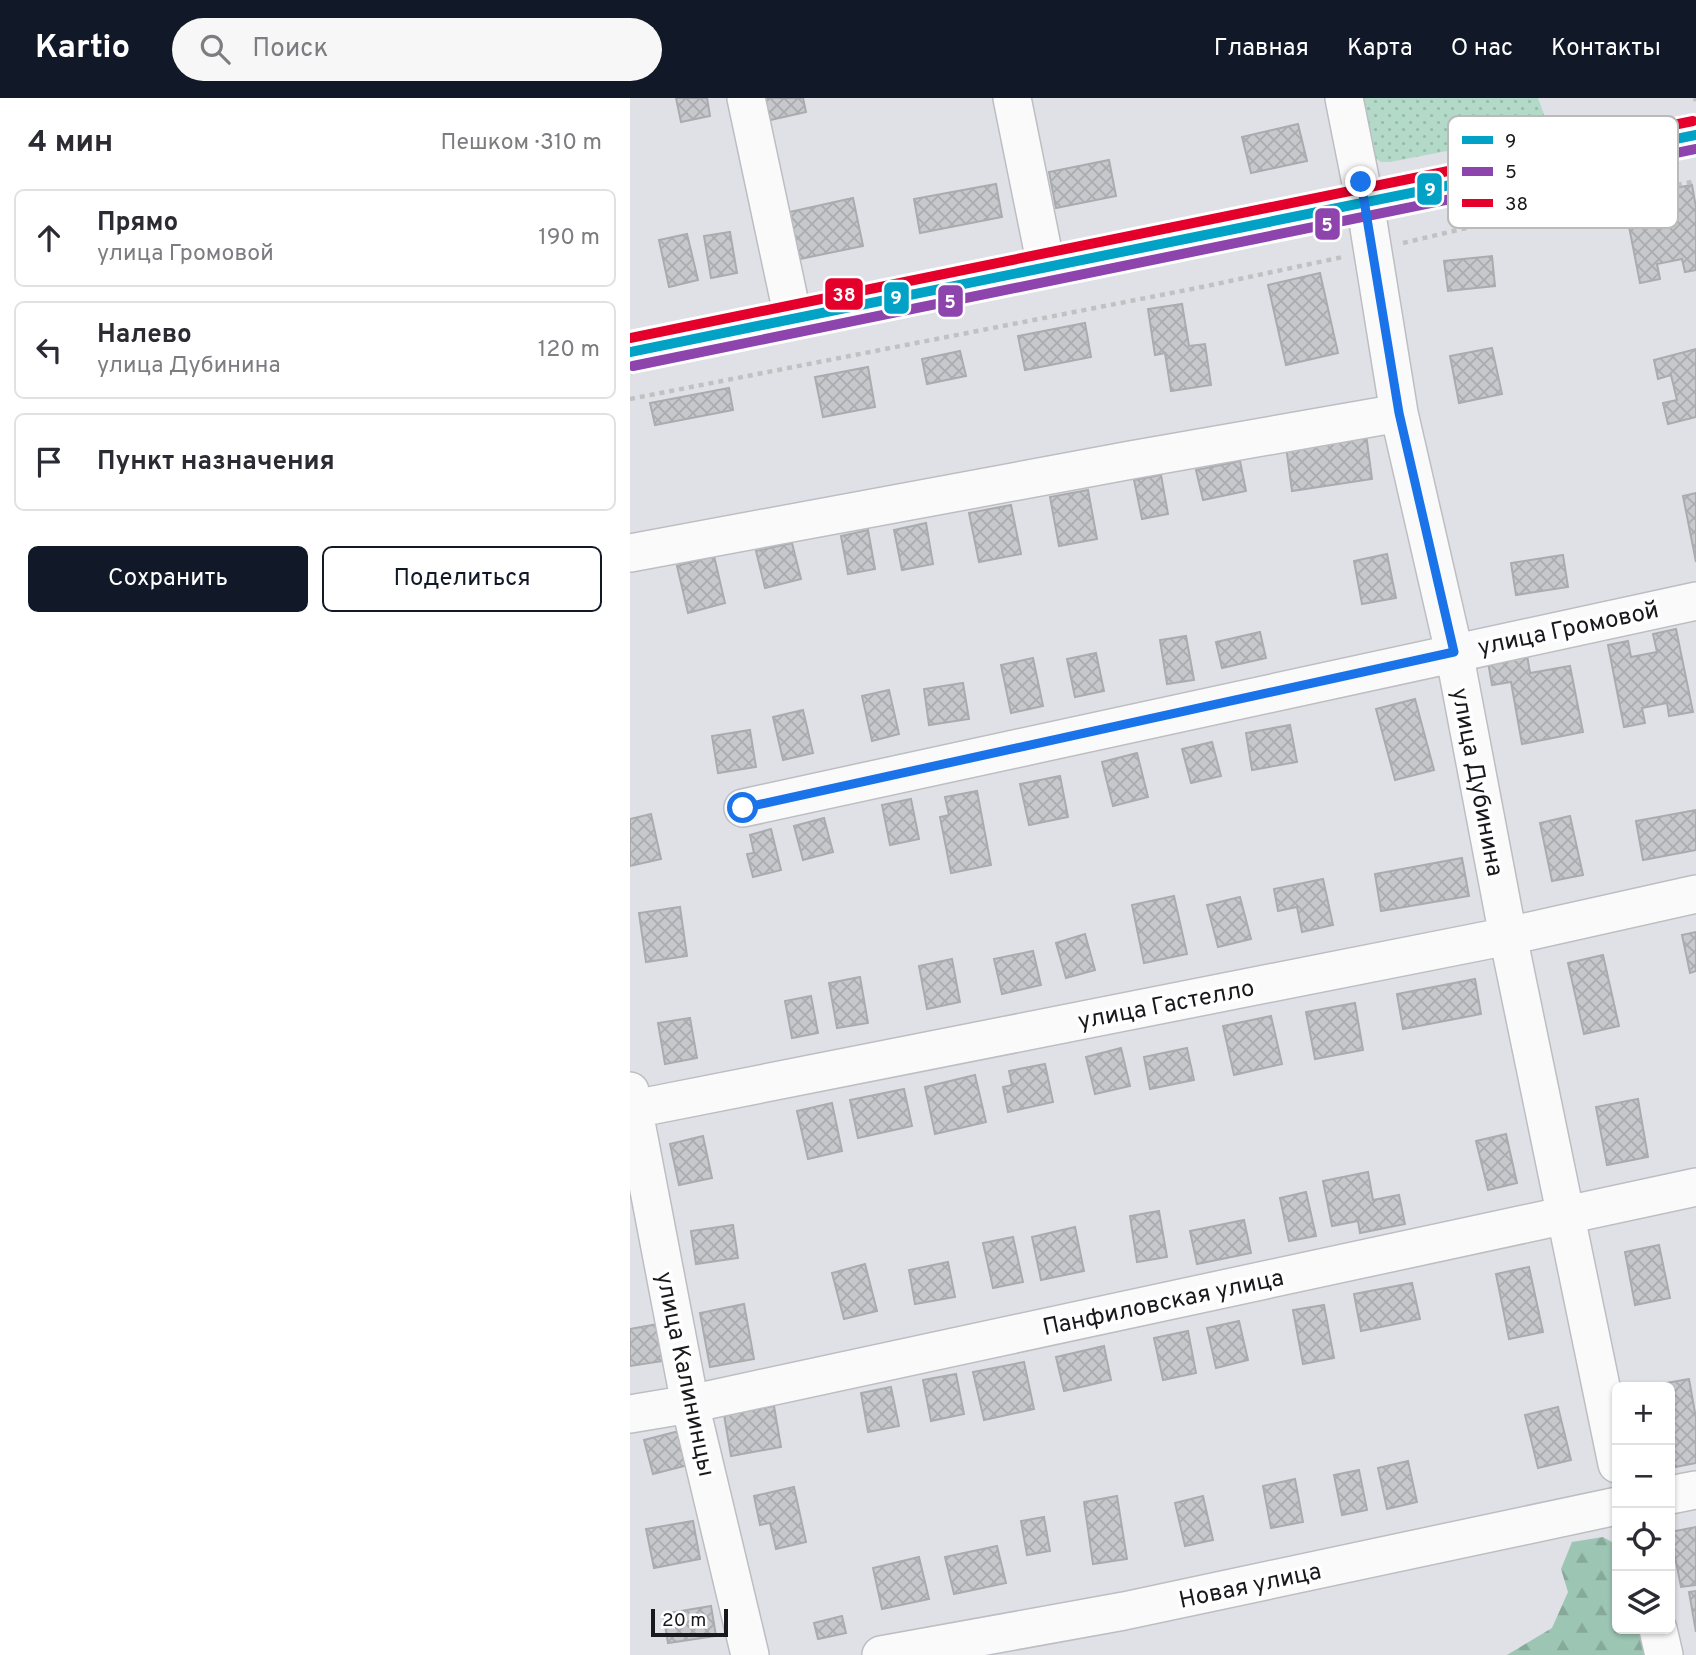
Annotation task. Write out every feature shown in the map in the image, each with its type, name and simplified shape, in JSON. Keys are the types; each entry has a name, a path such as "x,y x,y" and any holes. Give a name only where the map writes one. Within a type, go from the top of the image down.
{"street":[{"path":"746,98 793,318"},
{"path":"1012,98 1046,266"},
{"name":"улица Дубинина","path":"1344,98 1365,203 1399,413 1454,652 1508,936 1613,1445"},
{"path":"1678,139 1696,135"},
{"path":"630,352 1448,186"},
{"path":"630,553 1399,413"},
{"name":"улица Громовой","path":"743,808 1696,601"},
{"name":"улица Гастелло","path":"632,1100 1508,936 1696,894"},
{"name":"улица Калининцы","path":"632,1100 690,1404 750,1655"},
{"name":"Панфиловская улица","path":"630,1415 1696,1187"},
{"path":"1675,1494 1696,1490"},
{"name":"Новая улица","path":"881,1655 1124,1612 1612,1507"},
{"path":"1659,1634 1664,1655"}],"path":[{"path":"1678,185 1696,181"},
{"path":"630,399 1174,293 1467,228"}],"green space":[{"path":"1359,98 1538,98 1545,116 1448,116 1448,151 1390,162 1381,162 1374,157"},
{"path":"1603,1537 1612,1542 1612,1634 1644,1634 1646,1655 1507,1655 1552,1628 1568,1592 1561,1569 1572,1542"}],"building":[{"path":"676,98 707,98 710,116 681,122"},
{"path":"761,98 803,98 806,112 766,121"},
{"path":"1298,124 1307,161 1251,173 1242,137"},
{"path":"1109,160 1116,196 1056,208 1049,172"},
{"path":"996,184 1002,217 920,233 914,199"},
{"path":"1692,185 1696,207 1696,270 1685,272 1682,259 1657,264 1660,279 1640,283 1629,228 1678,228 1678,187"},
{"path":"853,198 863,246 795,260 785,213"},
{"path":"730,232 737,273 711,278 704,236"},
{"path":"687,234 698,280 669,287 659,240"},
{"path":"1492,256 1495,286 1448,291 1444,261"},
{"path":"1320,273 1338,353 1286,365 1268,285"},
{"path":"1182,304 1189,346 1205,344 1211,385 1171,391 1165,353 1155,355 1148,309"},
{"path":"1085,323 1091,357 1025,370 1018,336"},
{"path":"1492,348 1502,394 1459,403 1450,356"},
{"path":"1696,349 1696,417 1668,424 1663,403 1677,400 1671,375 1658,379 1654,360"},
{"path":"960,351 966,376 927,384 922,359"},
{"path":"868,367 875,407 823,417 815,377"},
{"path":"729,388 733,410 655,425 650,403"},
{"path":"1366,434 1372,479 1292,491 1286,446"},
{"path":"1240,461 1246,491 1203,500 1196,470"},
{"path":"1161,475 1168,514 1142,519 1134,480"},
{"path":"1088,490 1097,539 1059,546 1050,497"},
{"path":"1696,493 1696,562 1683,496"},
{"path":"1011,505 1021,554 979,562 969,513"},
{"path":"926,523 933,564 902,570 894,530"},
{"path":"868,530 875,569 848,574 841,536"},
{"path":"792,543 801,579 765,588 756,551"},
{"path":"1387,554 1396,598 1362,604 1354,561"},
{"path":"1563,555 1568,587 1516,595 1511,563"},
{"path":"714,556 725,603 688,613 677,566"},
{"path":"1676,629 1693,712 1669,716 1667,703 1642,708 1645,723 1624,727 1608,645 1628,641 1631,657 1657,652 1653,634"},
{"path":"1260,632 1266,658 1222,668 1216,642"},
{"path":"1186,636 1194,680 1167,684 1160,640"},
{"path":"1096,653 1104,691 1075,697 1067,659"},
{"path":"1527,655 1530,673 1570,666 1583,732 1522,744 1511,682 1492,685 1488,662"},
{"path":"1033,658 1043,706 1011,713 1001,665"},
{"path":"963,683 969,719 929,725 924,689"},
{"path":"889,690 899,734 872,741 862,696"},
{"path":"1415,699 1434,770 1395,780 1376,709"},
{"path":"803,710 813,753 783,760 773,717"},
{"path":"1290,725 1297,762 1252,770 1246,733"},
{"path":"750,730 756,767 718,773 712,736"},
{"path":"1212,742 1221,776 1191,783 1182,749"},
{"path":"1137,753 1148,797 1113,806 1102,762"},
{"path":"1060,776 1068,817 1029,825 1020,784"},
{"path":"977,791 991,865 951,873 940,817 949,815 945,797"},
{"path":"911,799 919,839 890,845 882,805"},
{"path":"1696,810 1696,850 1643,860 1636,821"},
{"path":"651,814 661,859 630,866 630,819"},
{"path":"1570,816 1583,875 1552,881 1540,823"},
{"path":"824,818 833,852 803,860 794,826"},
{"path":"771,829 781,870 753,877 747,854 754,853 750,835"},
{"path":"1462,858 1469,896 1381,911 1375,874"},
{"path":"1323,879 1333,925 1302,932 1297,907 1278,911 1274,889"},
{"path":"1174,896 1187,954 1144,963 1132,905"},
{"path":"1240,897 1251,939 1218,947 1207,905"},
{"path":"680,907 687,956 646,962 639,913"},
{"path":"1696,932 1696,971 1690,973 1682,935"},
{"path":"1085,934 1095,970 1066,978 1056,943"},
{"path":"1033,951 1041,985 1002,994 994,959"},
{"path":"1603,955 1619,1026 1584,1034 1568,963"},
{"path":"952,959 960,1002 927,1009 919,966"},
{"path":"860,977 868,1023 837,1028 829,983"},
{"path":"1475,979 1481,1014 1403,1029 1397,994"},
{"path":"811,996 818,1033 792,1038 785,1001"},
{"path":"1355,1003 1363,1050 1315,1059 1306,1012"},
{"path":"1271,1016 1282,1064 1234,1075 1223,1026"},
{"path":"690,1018 697,1058 665,1064 658,1023"},
{"path":"1121,1048 1130,1086 1095,1094 1086,1057"},
{"path":"1187,1048 1194,1080 1150,1089 1144,1057"},
{"path":"1045,1064 1053,1102 1008,1112 1003,1087 1012,1085 1009,1071"},
{"path":"975,1075 986,1122 935,1134 925,1087"},
{"path":"904,1089 912,1126 858,1138 850,1100"},
{"path":"1638,1099 1648,1157 1607,1165 1596,1107"},
{"path":"832,1103 842,1151 808,1159 797,1111"},
{"path":"1506,1134 1517,1183 1488,1190 1476,1141"},
{"path":"703,1136 712,1178 679,1185 670,1144"},
{"path":"1368,1172 1373,1200 1399,1195 1405,1224 1360,1233 1358,1221 1332,1226 1323,1181"},
{"path":"1306,1192 1316,1236 1289,1241 1280,1198"},
{"path":"1159,1211 1167,1257 1137,1262 1130,1216"},
{"path":"1244,1220 1251,1253 1197,1264 1190,1231"},
{"path":"733,1225 738,1258 696,1264 691,1231"},
{"path":"1075,1227 1084,1271 1041,1280 1032,1237"},
{"path":"1013,1237 1023,1282 993,1288 983,1243"},
{"path":"1659,1245 1670,1298 1635,1305 1625,1252"},
{"path":"948,1262 955,1297 915,1304 909,1270"},
{"path":"865,1264 877,1311 844,1319 832,1273"},
{"path":"1529,1267 1543,1332 1509,1339 1496,1274"},
{"path":"1412,1283 1420,1319 1361,1331 1354,1294"},
{"path":"744,1304 754,1359 710,1367 700,1313"},
{"path":"1324,1305 1334,1358 1303,1364 1293,1310"},
{"path":"1239,1321 1248,1360 1216,1368 1207,1328"},
{"path":"658,1324 663,1361 630,1366 630,1329"},
{"path":"1188,1331 1196,1373 1163,1380 1154,1338"},
{"path":"1104,1346 1111,1380 1064,1391 1056,1357"},
{"path":"1024,1362 1034,1409 984,1420 973,1372"},
{"path":"956,1374 964,1414 931,1421 923,1380"},
{"path":"1689,1379 1696,1418 1696,1463 1675,1467 1675,1382 1672,1382"},
{"path":"891,1387 899,1426 868,1432 861,1393"},
{"path":"774,1406 781,1447 731,1456 724,1415"},
{"path":"1558,1407 1571,1460 1538,1468 1525,1415"},
{"path":"679,1431 688,1465 653,1474 644,1440"},
{"path":"1408,1461 1417,1502 1387,1509 1378,1468"},
{"path":"1359,1470 1367,1510 1342,1515 1334,1475"},
{"path":"1295,1479 1303,1522 1271,1528 1263,1486"},
{"path":"794,1487 806,1542 776,1549 770,1523 760,1525 754,1496"},
{"path":"1117,1496 1127,1559 1093,1564 1084,1502"},
{"path":"1203,1496 1213,1540 1185,1546 1175,1503"},
{"path":"1044,1517 1050,1551 1027,1555 1021,1521"},
{"path":"693,1521 700,1559 654,1568 646,1529"},
{"path":"1696,1527 1696,1585 1681,1587 1675,1557 1675,1531"},
{"path":"997,1546 1006,1583 954,1594 945,1557"},
{"path":"919,1557 929,1599 882,1609 873,1568"},
{"path":"1696,1591 1696,1632 1689,1592"},
{"path":"711,1606 716,1636 668,1643 663,1614"},
{"path":"842,1616 846,1633 818,1639 814,1623"}],"transit line":[{"name":"38","path":"1678,124 1693,121"},
{"name":"9","path":"1678,139 1696,135"},
{"name":"5","path":"1678,153 1696,149"},
{"name":"38","path":"630,338 1448,171"},
{"name":"9","path":"630,352 1448,185"},
{"name":"5","path":"633,366 1448,200"}],"route":[{"path":"743,808 1454,652 1399,413 1361,182"}]}
